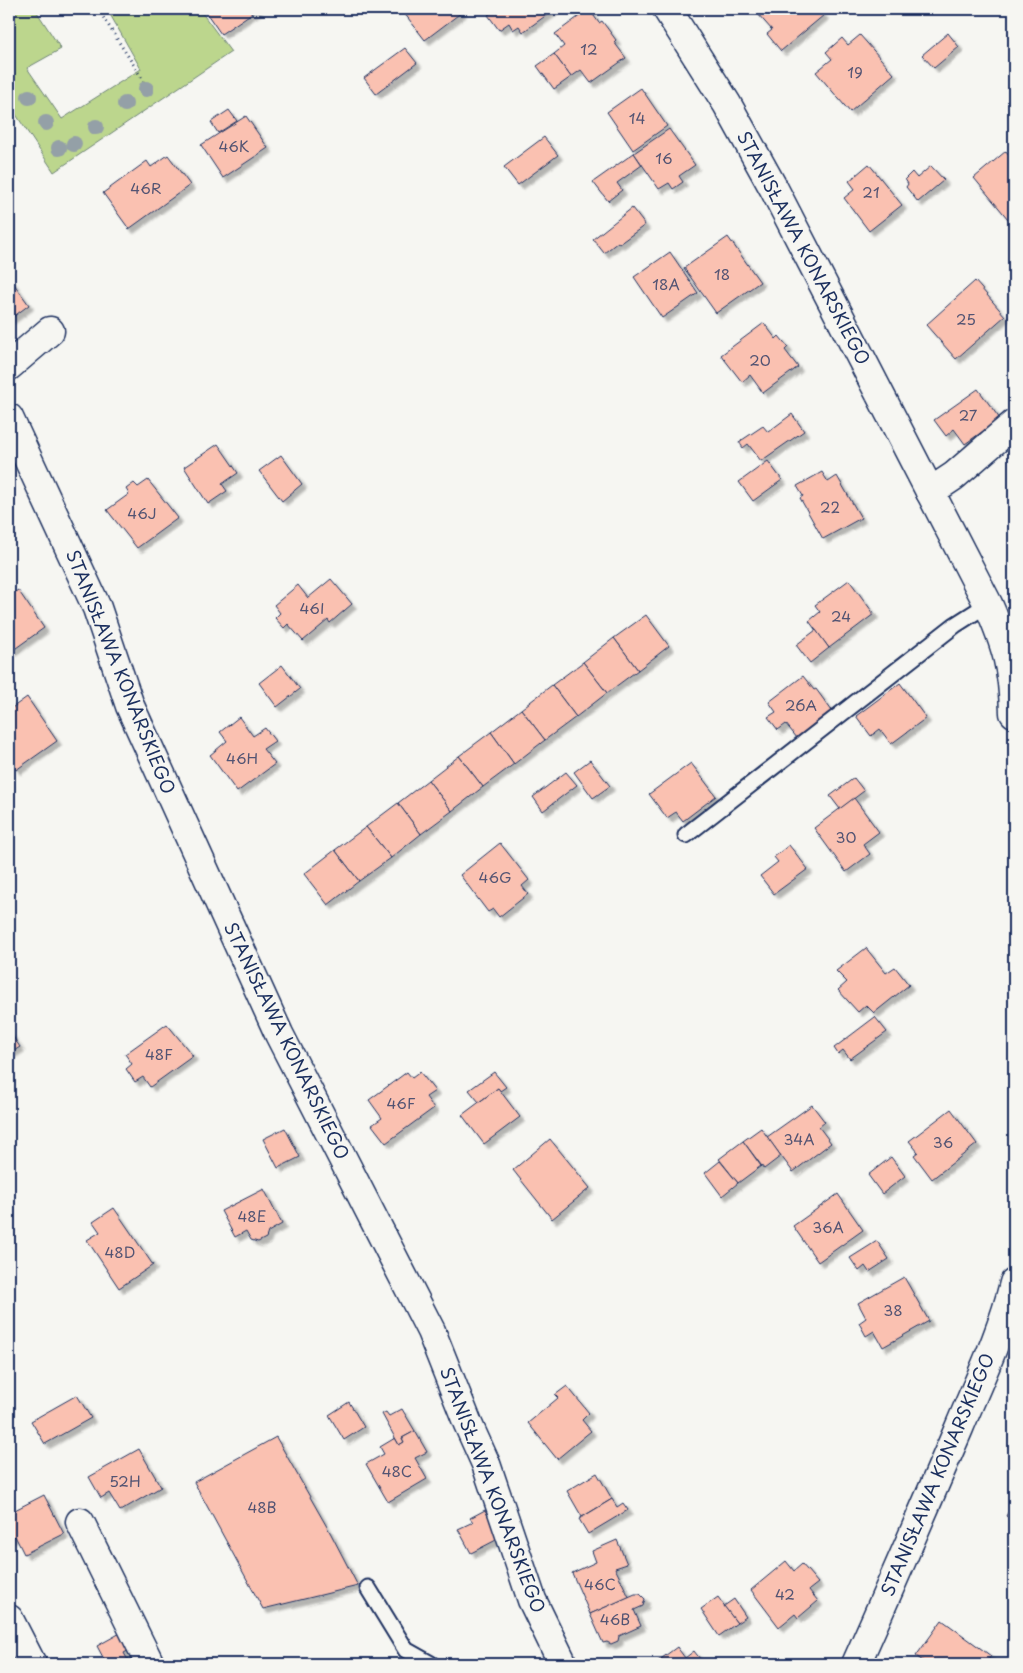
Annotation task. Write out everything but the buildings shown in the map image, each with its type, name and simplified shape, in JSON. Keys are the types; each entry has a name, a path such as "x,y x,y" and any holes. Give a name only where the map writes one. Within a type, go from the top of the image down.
{"street":[{"name":"STANISŁAWA KONARSKIEGO","path":"666,9 727,104 774,189 988,604 1012,661 1014,713"},
{"path":"9,366 50,331"},
{"name":"STANISŁAWA KONARSKIEGO","path":"9,418 97,608 130,706 279,1034 431,1331 486,1464 532,1600 563,1664"},
{"path":"930,492 954,476 1014,424"},
{"name":"STANISŁAWA KONARSKIEGO","path":"856,1664 993,1346 1008,1308 1014,1282"},
{"path":"80,1522 150,1664"},
{"path":"9,1619 32,1664"}],"lane":[{"path":"686,835 955,625 988,604"},
{"path":"368,1588 406,1650 431,1664"}],"path":[{"path":"98,9 144,83"}],"green space":[{"path":"9,9 35,9 61,49 27,68 62,119 141,69 107,9 199,9 231,52 54,172 9,104"}]}
